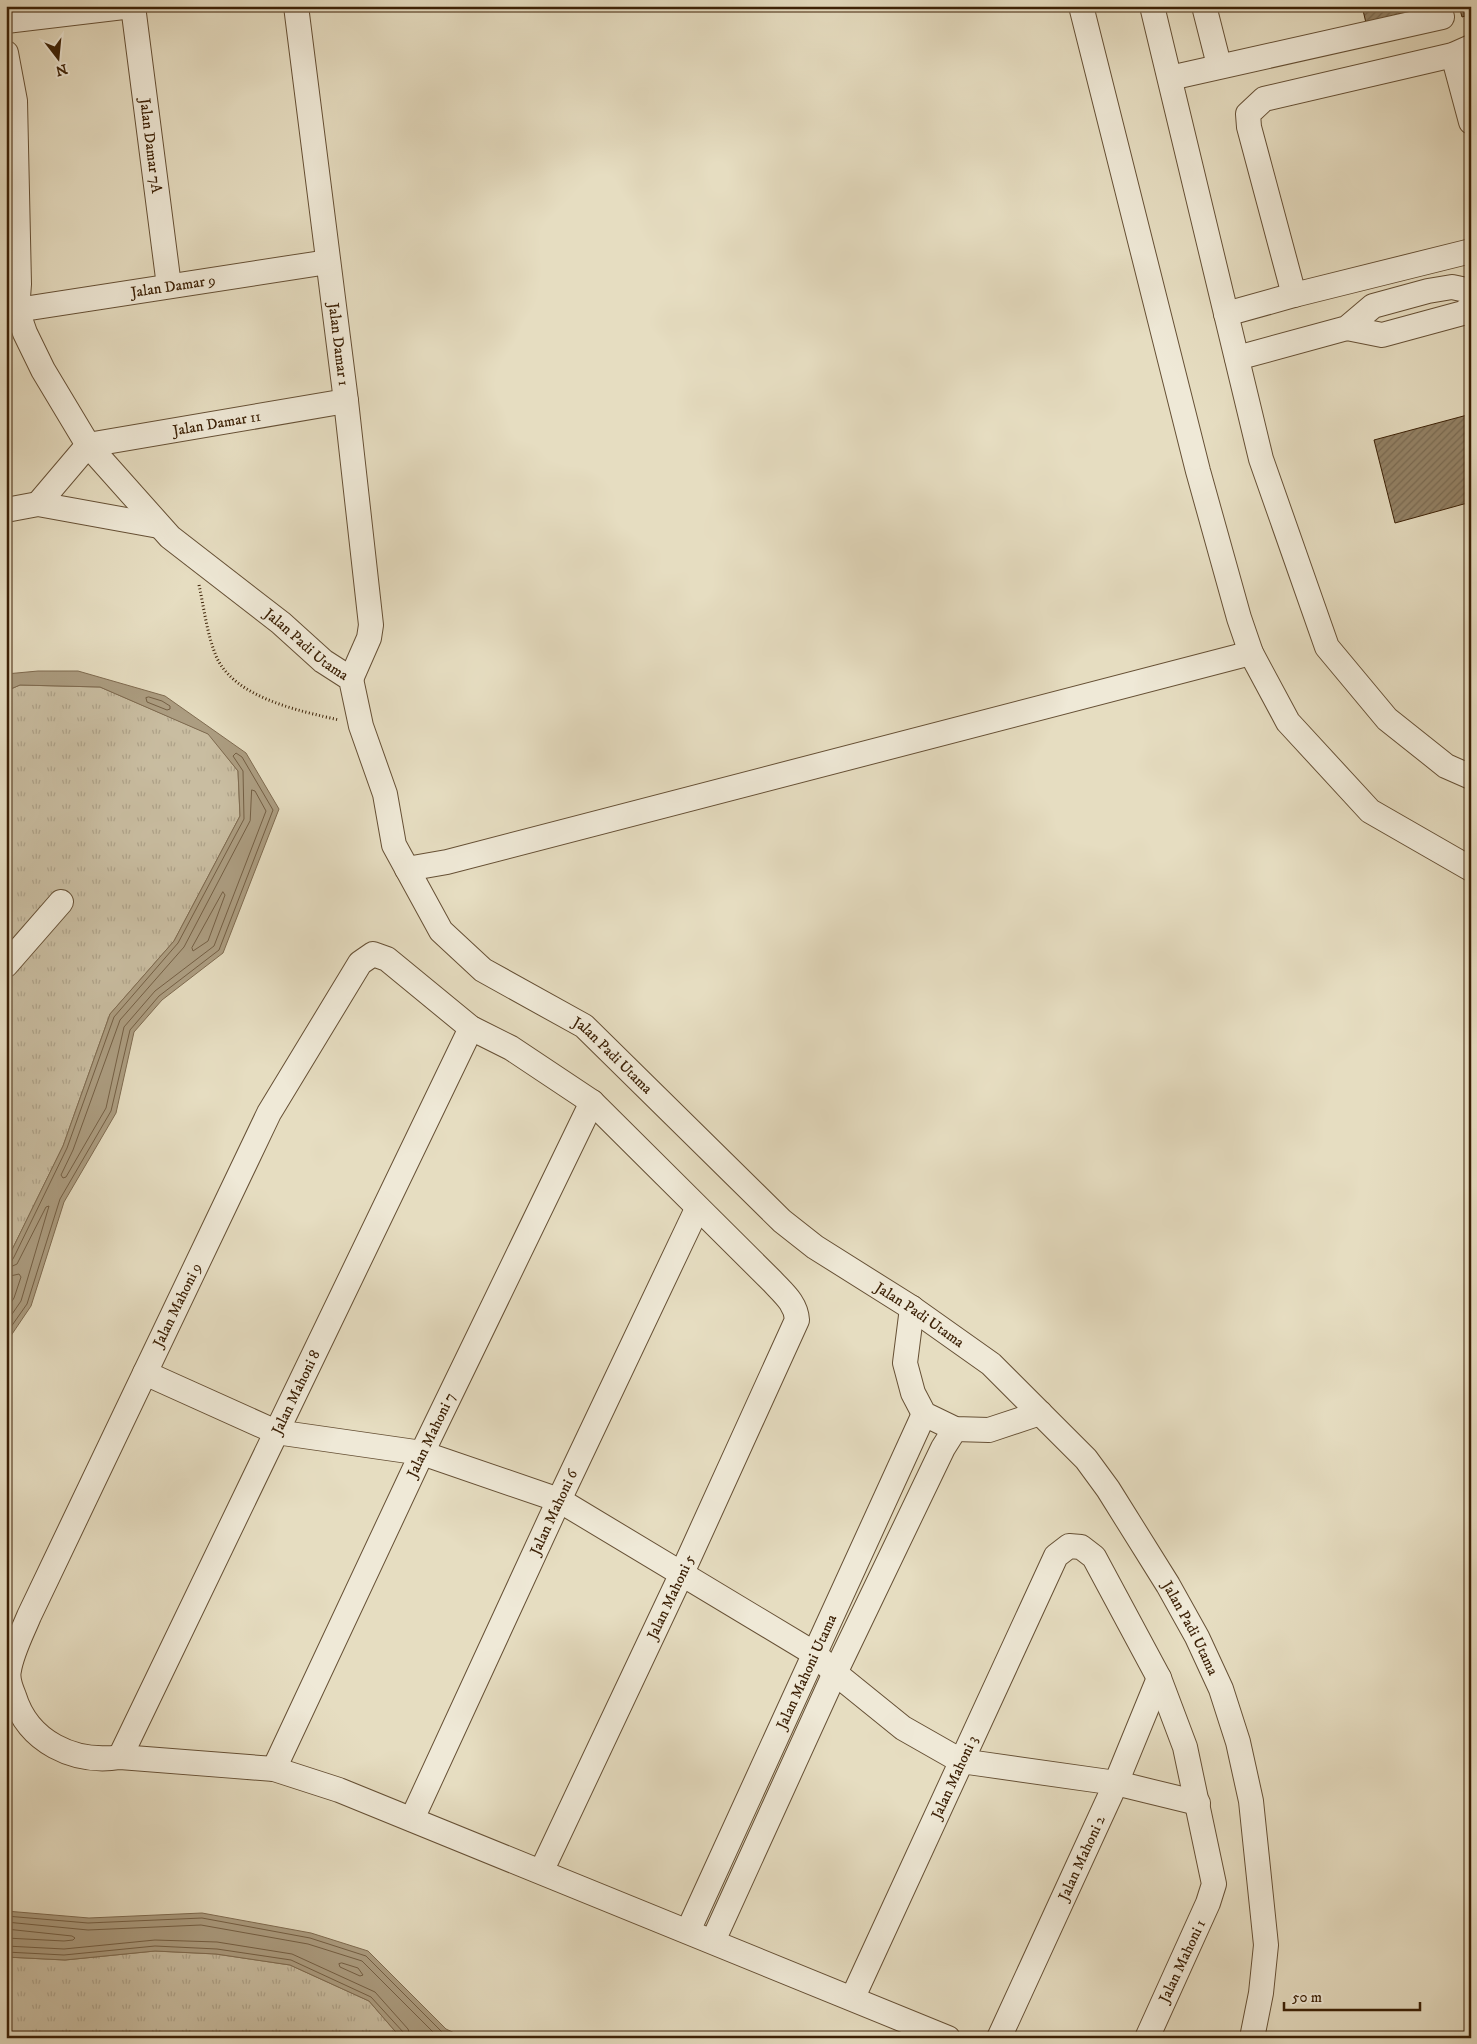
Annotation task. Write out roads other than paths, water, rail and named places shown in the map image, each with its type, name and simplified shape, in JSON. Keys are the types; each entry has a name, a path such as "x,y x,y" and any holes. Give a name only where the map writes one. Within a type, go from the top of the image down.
{"street":[{"path":"6,21 132,6"},
{"name":"Jalan Damar 7A","path":"132,6 169,286"},
{"name":"Jalan Damar 1","path":"296,6 346,401 371,625 369,638 351,679"},
{"path":"1081,6 1198,471 1239,618 1251,653 1288,722 1370,811 1471,870"},
{"path":"1152,6 1261,459 1327,647 1387,719 1446,766 1471,777"},
{"path":"1204,6 1219,65"},
{"path":"1170,78 1219,65 1442,17"},
{"path":"1294,295 1249,127 1248,114 1264,99 1462,51 1471,122"},
{"name":"Jalan Padi Utama","path":"6,54 14,101 11,173 19,284 17,310 25,333 43,370 88,445 160,526 281,623 323,661 351,679 361,726 385,794 394,845 441,931 483,970 584,1026 782,1221 850,1271 912,1308 991,1364 1086,1459 1108,1490 1197,1637 1221,1689 1238,1742 1251,1801 1266,1945 1261,1993 1252,2038"},
{"path":"1226,314 1471,251"},
{"name":"Jalan Damar 9","path":"17,310 328,262"},
{"path":"1237,358 1347,328 1373,306 1428,290 1452,287 1471,291"},
{"path":"1347,328 1382,335 1463,313 1471,306"},
{"name":"Jalan Damar 11","path":"88,445 346,401"},
{"path":"38,504 88,445"},
{"path":"6,510 38,504 160,526"},
{"path":"407,869 447,862 1251,653"},
{"path":"6,965 61,902"},
{"name":"Jalan Mahoni 9","path":"120,1757 106,1759 88,1758 48,1744 34,1732 18,1710 8,1672 29,1616 269,1113 360,963 373,954 386,959 471,1028"},
{"path":"471,1028 511,1048 592,1102 697,1209"},
{"name":"Jalan Mahoni 8","path":"120,1757 471,1028"},
{"name":"Jalan Mahoni 7","path":"274,1769 422,1453 592,1102"},
{"name":"Jalan Mahoni 5","path":"541,1872 682,1573 797,1320 792,1302 697,1209"},
{"name":"Jalan Mahoni 6","path":"412,1819 559,1500 697,1209"},
{"path":"912,1308 906,1363 913,1393 924,1414 955,1428 989,1430 1040,1413"},
{"path":"145,1373 276,1432 422,1453 559,1500 815,1654 834,1673 903,1728 961,1761 1116,1783 1198,1803 1186,1747 1159,1678"},
{"name":"Jalan Mahoni Utama","path":"688,1931 924,1414"},
{"name":"Jalan Mahoni Utama","path":"713,1941 834,1673 943,1448 955,1428"},
{"name":"Jalan Mahoni 3","path":"853,1997 1056,1556 1069,1546 1081,1547 1094,1558 1159,1678"},
{"name":"Jalan Mahoni 2","path":"999,2038 1116,1783 1159,1678"},
{"path":"120,1757 274,1769 339,1790 853,1997 948,2038"},
{"name":"Jalan Mahoni 1","path":"1147,2038 1208,1903 1214,1884 1198,1803"}],"water":[{"path":"38,671 78,671 165,696 246,753 279,809 223,953 162,1000 134,1032 116,1113 64,1202 31,1306 6,1343 6,1262 63,1146 110,1014 174,941 240,816 238,771 208,734 100,687 20,685 6,691 6,674"},
{"path":"6,1911 89,1918 202,1913 311,1933 368,1951 446,2029 465,2038 401,2038 369,2001 290,1965 216,1954 155,1951 65,1960 6,1957"}]}
